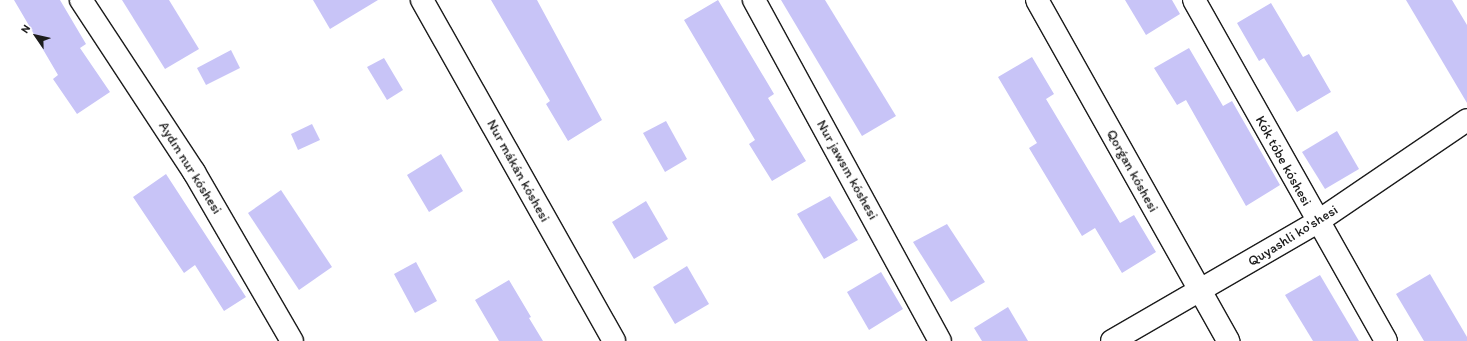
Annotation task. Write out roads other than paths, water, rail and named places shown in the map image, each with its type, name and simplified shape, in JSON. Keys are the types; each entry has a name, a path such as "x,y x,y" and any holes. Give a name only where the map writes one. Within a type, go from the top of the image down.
{"street":[{"name":"Aydın nur kóshesi","path":"81,0 194,172 292,341"},
{"name":"Nur mákán kóshesi","path":"422,0 614,341"},
{"name":"Nur jawsın kóshesi","path":"754,0 940,341"},
{"name":"Qorǵan kóshesi","path":"1037,0 1228,341"},
{"name":"Kók tóbe kóshesi","path":"1194,0 1317,222 1386,341"},
{"name":"Quyashli ko'shesi","path":"1112,341 1200,292 1317,222 1467,120"}]}
